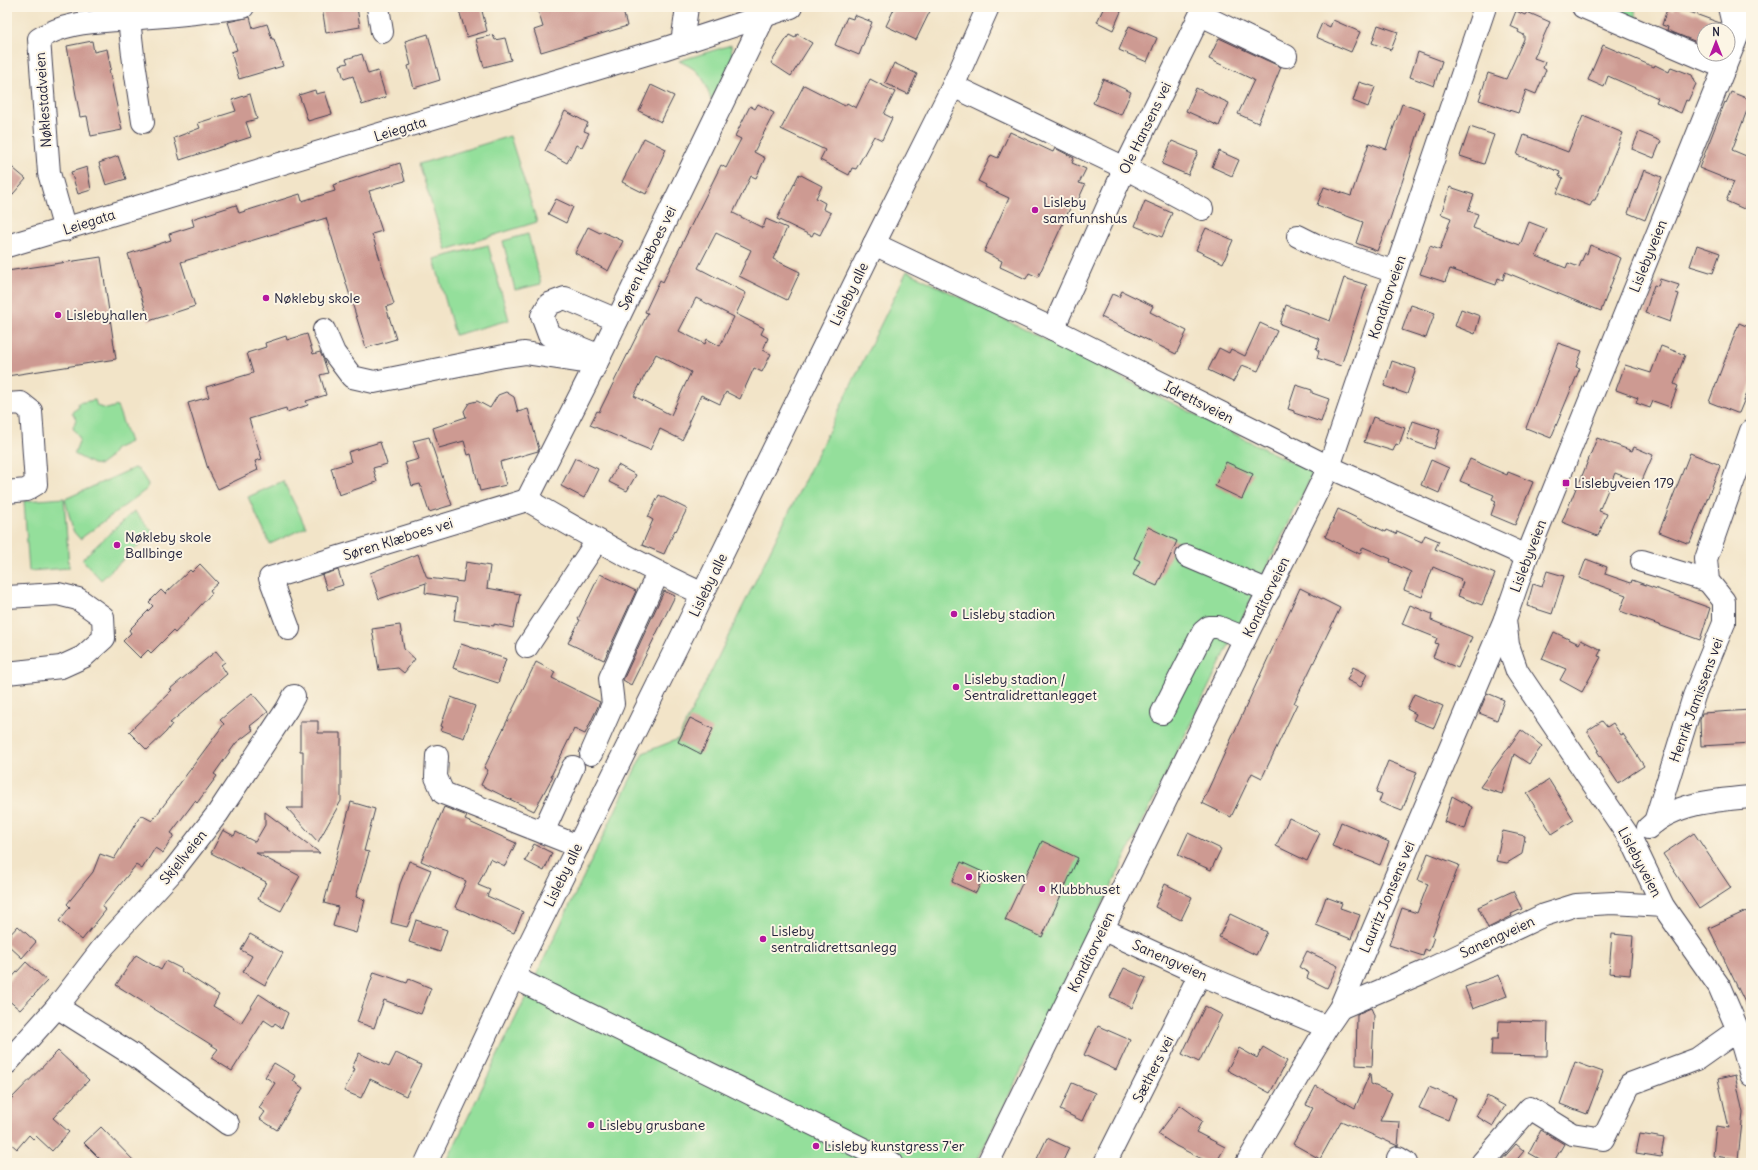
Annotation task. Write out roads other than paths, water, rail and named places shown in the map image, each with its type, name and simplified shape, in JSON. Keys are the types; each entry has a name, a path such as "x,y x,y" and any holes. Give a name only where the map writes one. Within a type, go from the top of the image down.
{"street":[{"name":"Nøklestadveien","path":"65,230 49,173 39,39 50,31 80,23 129,19 162,11 209,12 243,7"},
{"path":"378,7 382,32"},
{"path":"682,43 687,7"},
{"name":"Leiegata","path":"7,246 65,230 106,216 682,43 791,7"},
{"name":"Lisleby alle","path":"426,1163 513,977 704,594 874,244 953,86 988,7"},
{"name":"Konditorveien","path":"988,1163 1329,467 1485,7"},
{"path":"1583,7 1725,68"},
{"path":"1729,7 1732,22"},
{"name":"Lislebyveien","path":"1736,37 1748,7"},
{"name":"Ole Hansens vei","path":"1053,329 1125,168 1203,11 1286,56"},
{"name":"Søren Klæboes vei","path":"288,629 270,578 526,500 598,360 765,15"},
{"path":"129,19 143,122"},
{"name":"Lislebyveien","path":"1727,62 1527,556 1504,619 1508,645 1517,671 1633,843 1664,906 1719,986 1738,1030 1751,1075"},
{"path":"953,86 1125,168 1202,209"},
{"path":"1298,236 1318,246 1395,272"},
{"name":"Idrettsveien","path":"874,244 1053,329 1329,467 1527,556"},
{"path":"598,360 549,335 542,316 549,304 565,298 617,320"},
{"path":"324,330 334,353 352,377 374,382 525,353 598,360"},
{"path":"7,404 21,403 31,411 36,484 26,490 7,492"},
{"path":"1642,561 1708,581 1706,559 1751,431"},
{"path":"526,500 597,541 658,573 704,594"},
{"path":"526,647 597,541"},
{"path":"1187,556 1269,591"},
{"path":"591,754 614,704 610,678 658,573"},
{"name":"Henrik Jamissens vei","path":"1655,822 1694,696 1724,623 1724,601 1708,581"},
{"path":"7,597 58,594 78,599 103,617 104,638 83,657 61,667 7,673"},
{"name":"Lauritz Jonsens vei","path":"1247,1163 1327,1026 1340,1008 1504,619"},
{"path":"1162,713 1203,632 1208,627 1218,627 1245,638"},
{"name":"Skjellveien","path":"7,1062 57,1007 104,946 172,872 218,813 287,710 294,696"},
{"path":"437,756 436,777 443,793 578,846"},
{"path":"543,832 573,767"},
{"name":"Henrik Jamissens vei","path":"1633,843 1655,822 1686,807 1728,799 1751,797"},
{"name":"Sanengveien","path":"1340,1008 1424,972 1544,914 1576,905 1613,903 1664,906"},
{"name":"Sanengveien","path":"1102,929 1200,974 1327,1026"},
{"name":"Sæthers vei","path":"1106,1163 1200,974"},
{"path":"513,977 892,1163"},
{"path":"57,1007 141,1060 228,1124"},
{"path":"1482,1163 1530,1108 1572,1134 1603,1139 1630,1084 1698,1059 1738,1030"}],"place":[{"name":"Lisleby samfunnshus","path":"1035,210"},
{"name":"Nøkleby skole","path":"266,298"},
{"name":"Lislebyhallen","path":"58,315"},
{"name":"Lislebyveien 179","path":"1566,483"},
{"name":"Nøkleby skole Ballbinge","path":"117,545"},
{"name":"Lisleby stadion","path":"954,614"},
{"name":"Lisleby stadion / Sentralidrettanlegget","path":"956,687"},
{"name":"Kiosken","path":"969,877"},
{"name":"Klubbhuset","path":"1042,889"},
{"name":"Lisleby sentralidrettsanlegg","path":"763,939"},
{"name":"Lisleby grusbane","path":"591,1125"},
{"name":"Lisleby kunstgress 7'er","path":"816,1146"}]}
